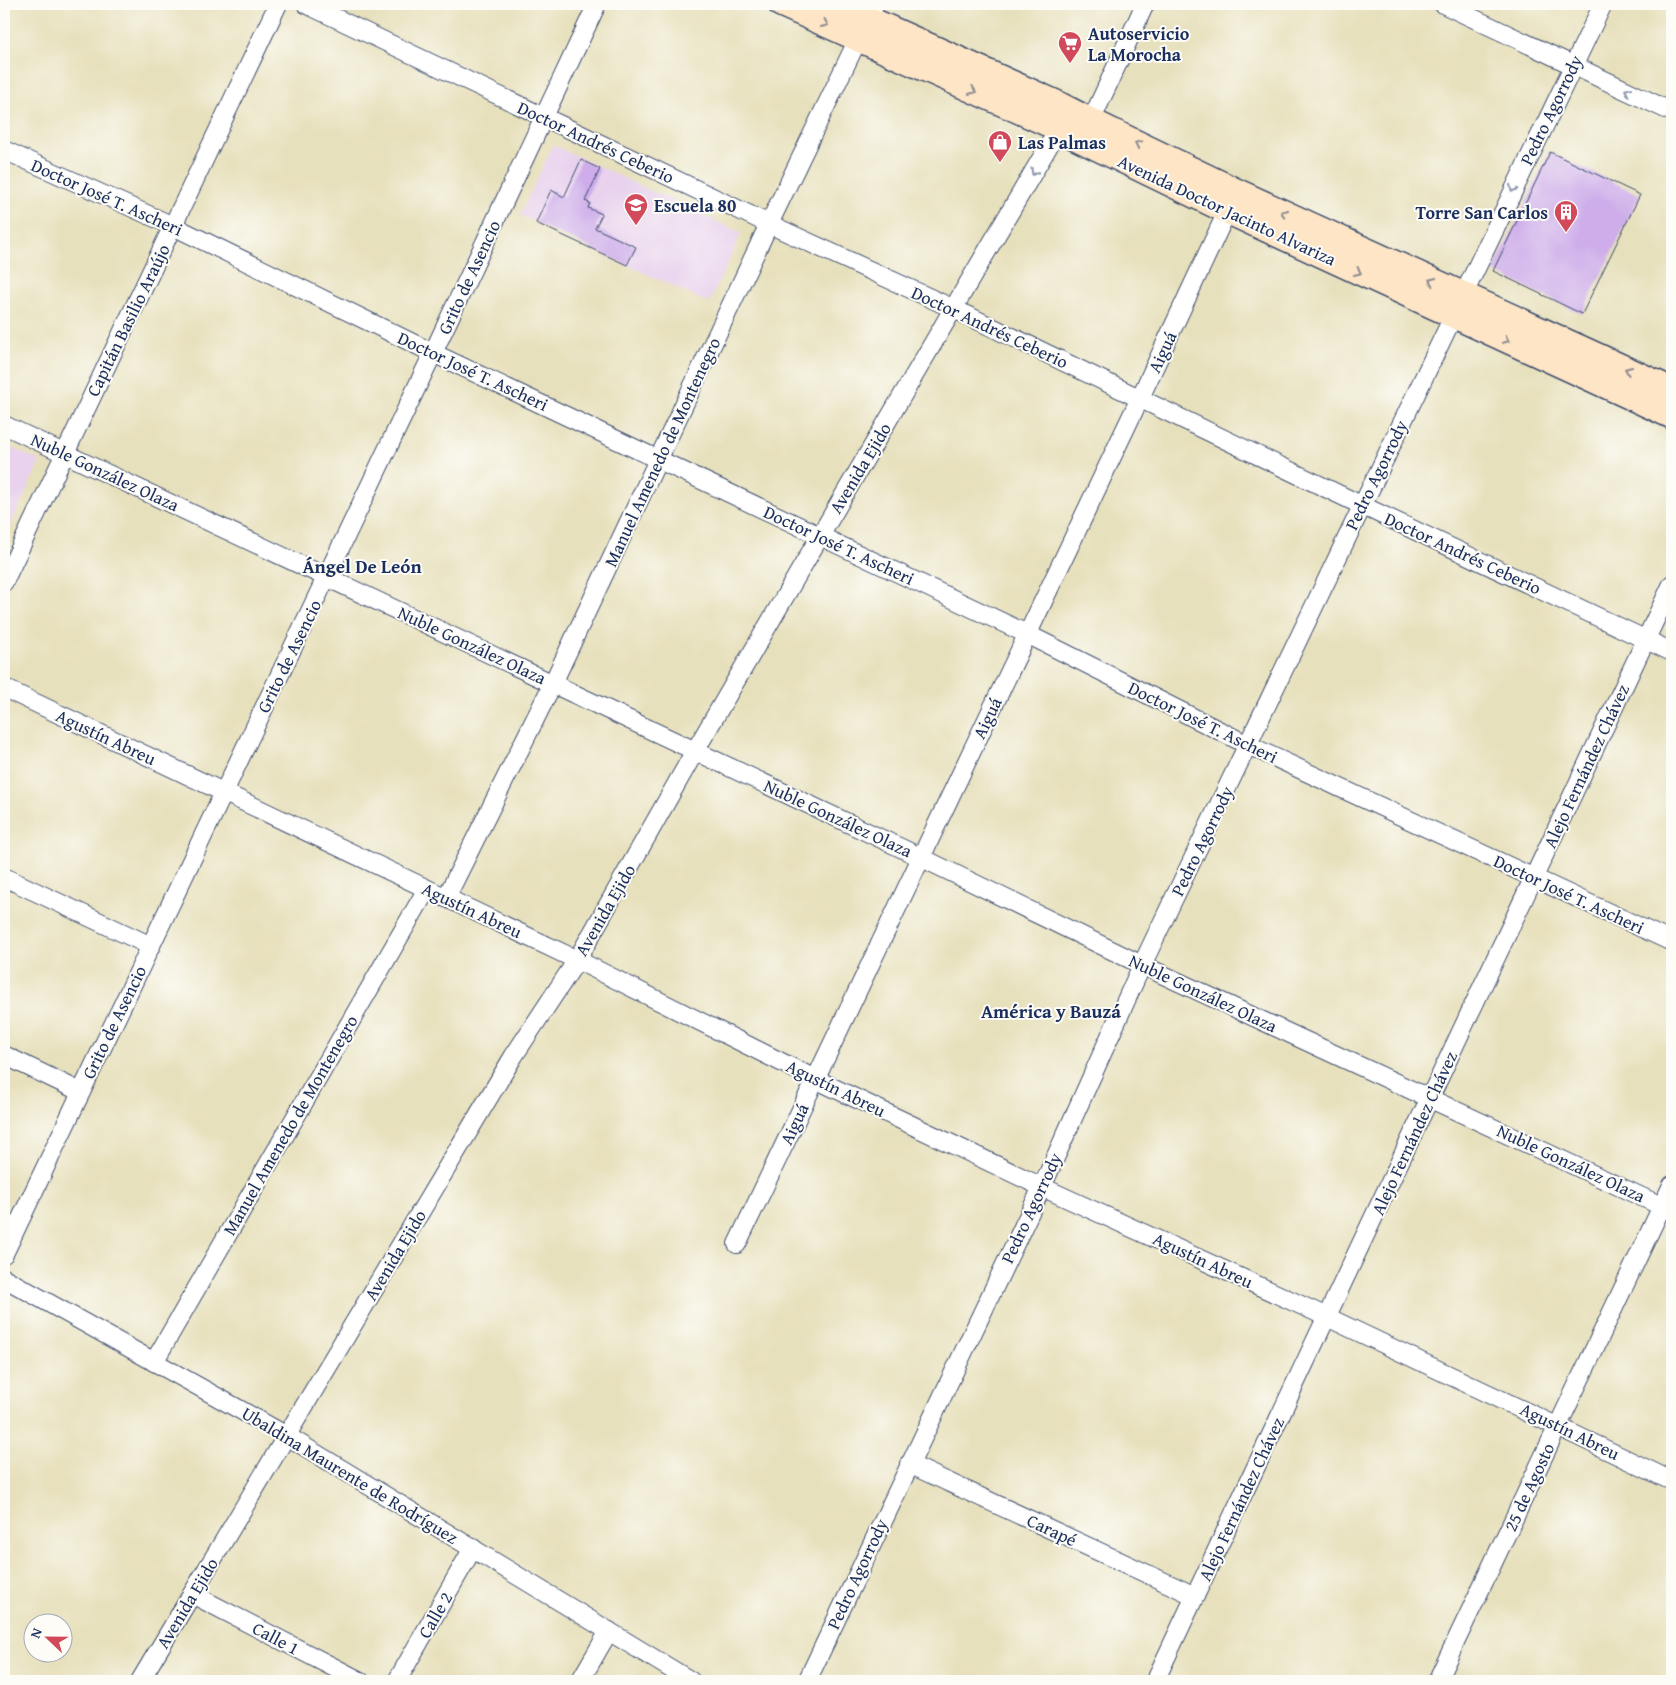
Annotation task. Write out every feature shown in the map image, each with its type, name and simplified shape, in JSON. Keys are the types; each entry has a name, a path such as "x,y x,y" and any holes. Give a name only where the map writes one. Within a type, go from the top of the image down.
{"main road":[{"name":"Avenida Doctor Jacinto Alvariza","path":"781,4 867,21 1056,103 1086,131 1457,305 1672,416"},
{"name":"Avenida Doctor Jacinto Alvariza","path":"835,4 1058,130 1086,131"},
{"name":"Avenida Doctor Jacinto Alvariza","path":"1457,305 1672,390"}],"street":[{"name":"Capitán Basilio Araújo","path":"4,582 278,4"},
{"name":"Doctor Andrés Ceberio","path":"306,4 769,224 954,309 1672,652"},
{"name":"Grito de Asencio","path":"4,1254 597,4"},
{"path":"1086,131 1145,4"},
{"path":"1443,4 1672,112"},
{"name":"Pedro Agorrody","path":"807,1681 1042,1187 1142,965 1361,505 1603,4"},
{"name":"Manuel Amenedo de Montenegro","path":"446,898 553,683 769,224 867,21"},
{"name":"Avenida Ejido","path":"140,1681 513,1057 577,960 695,751 1058,130"},
{"name":"Doctor José T. Ascheri","path":"4,150 173,226 433,353 1026,634 1248,745 1672,942"},
{"name":"Aiguá","path":"737,1244 1232,201"},
{"name":"Nuble González Olaza","path":"4,425 920,857 1142,965 1667,1208"},
{"name":"Alejo Fernández Chávez","path":"1155,1681 1672,584"},
{"name":"Agustín Abreu","path":"4,688 577,960 815,1079 1042,1187 1327,1317 1558,1425 1672,1481"},
{"path":"4,877 150,946"},
{"name":"Manuel Amenedo de Montenegro","path":"154,1362 427,889"},
{"path":"4,1055 81,1092"},
{"name":"25 de Agosto","path":"1440,1680 1558,1425 1667,1208 1672,1184"},
{"name":"Ubaldina Maurente de Rodríguez","path":"4,1278 287,1436 691,1681"},
{"name":"Carapé","path":"909,1464 1195,1596"},
{"name":"Calle 2","path":"396,1681 473,1548"},
{"name":"Calle 1","path":"192,1594 360,1681"},
{"path":"580,1681 609,1631"}],"shaded area":[{"name":"Escuela 80","path":"553,145 741,233 709,303 520,215"},
{"path":"4,444 40,461 4,539"}],"building":[{"name":"Torre San Carlos","path":"1550,152 1640,195 1582,314 1493,271"},
{"path":"581,160 600,169 585,201 590,203 588,208 602,214 595,228 636,247 627,265 536,223 551,190 564,197"}],"place":[{"name":"Autoservicio La Morocha","path":"1070,64"},
{"name":"Las Palmas","path":"1000,163"},
{"name":"Escuela 80","path":"636,226"},
{"name":"Torre San Carlos","path":"1566,233"}],"district":[{"name":"Ángel De León","path":"362,566"},
{"name":"América y Bauzá","path":"1051,1011"}]}
